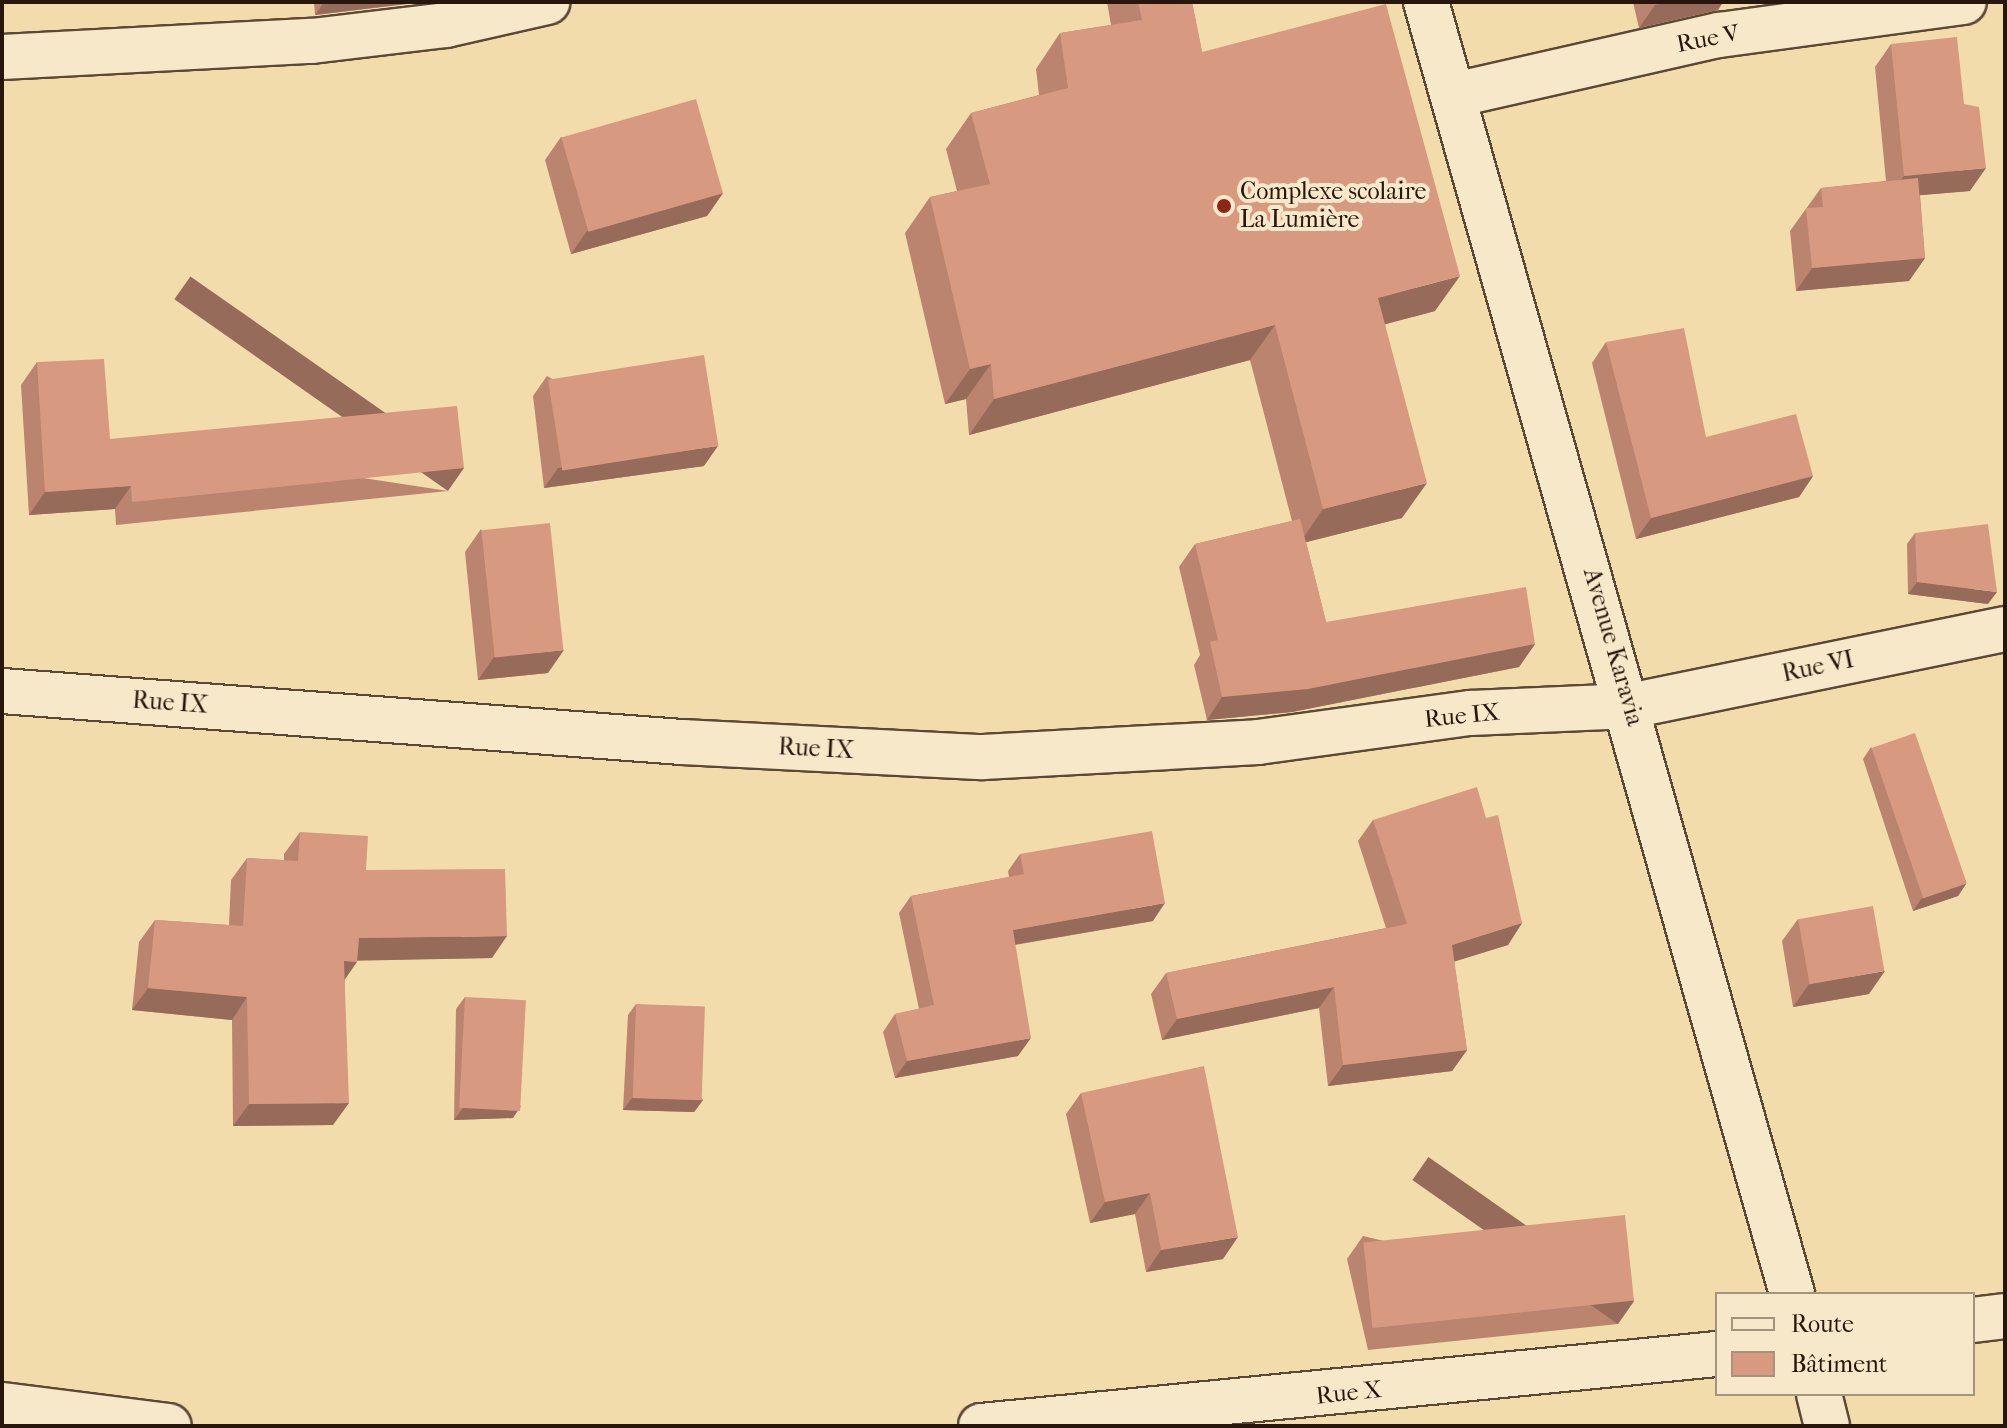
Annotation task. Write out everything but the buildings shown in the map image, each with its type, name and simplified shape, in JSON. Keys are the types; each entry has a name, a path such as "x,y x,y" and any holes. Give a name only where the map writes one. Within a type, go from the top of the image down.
{"street":[{"path":"2,57 312,41 446,25 547,2"},
{"name":"Avenue Karavia","path":"1426,2 1630,706 1791,1292"},
{"name":"Rue V","path":"1454,95 1719,35 1964,2"},
{"name":"Rue VI","path":"1630,706 2005,629"},
{"name":"Rue IX","path":"2,691 682,742 983,757 1258,742 1471,713 1630,706"},
{"path":"1975,1320 2005,1316"},
{"name":"Rue X","path":"981,1426 1715,1354"},
{"path":"1820,1396 1827,1426"},
{"path":"2,1405 169,1426"}],"place":[{"name":"Complexe scolaire La Lumière","path":"1224,206"}]}
